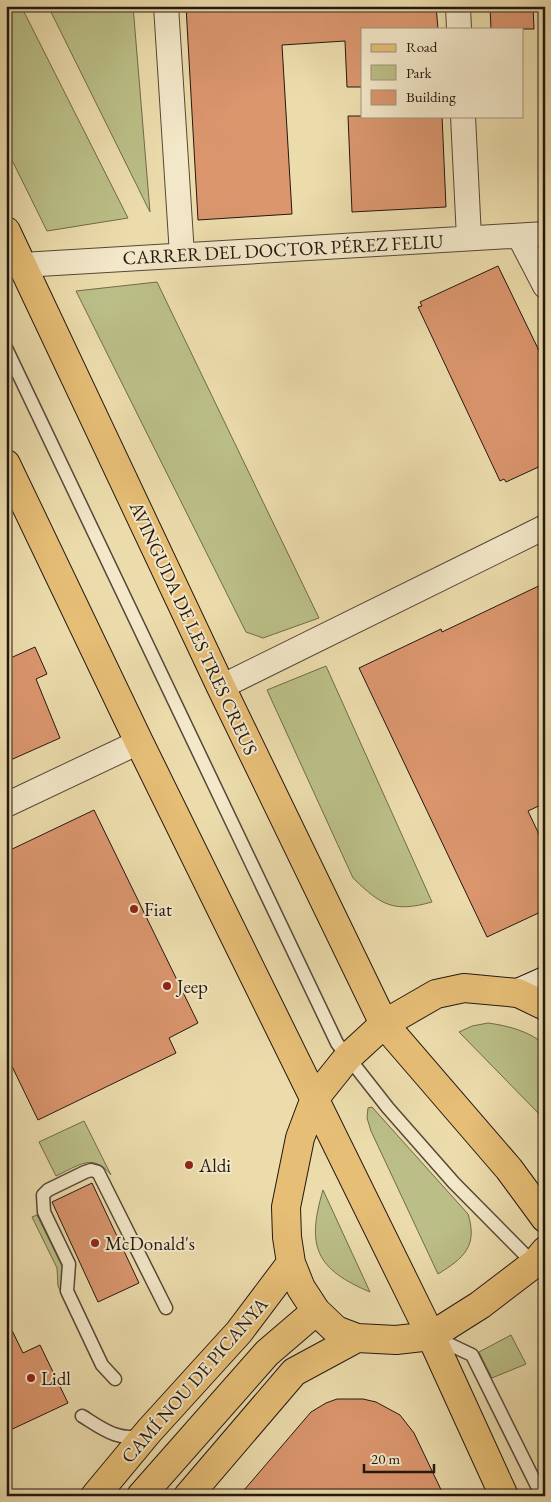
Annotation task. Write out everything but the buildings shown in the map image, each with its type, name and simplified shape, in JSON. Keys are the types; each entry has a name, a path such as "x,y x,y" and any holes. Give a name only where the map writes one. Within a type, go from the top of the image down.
{"main road":[{"name":"AVINGUDA DE LES TRES CREUS","path":"6,231 221,687 384,1024 509,1169 545,1218"},
{"path":"6,464 139,742 431,1336 504,1496"},
{"path":"518,993 545,982"},
{"path":"542,1263 431,1336 396,1340 357,1338 336,1330 316,1311 301,1288 291,1263 287,1237 286,1207 300,1138 315,1098 347,1058 384,1024 436,994 464,988 518,993 545,1006"},
{"name":"CAMÍ NOU DE PICANYA","path":"95,1496 150,1431 239,1332 291,1263"},
{"path":"141,1496 268,1353 316,1311"},
{"path":"188,1496 294,1372 357,1338"}],"street":[{"path":"166,6 182,256"},
{"path":"458,6 459,28"},
{"path":"463,118 469,238"},
{"name":"CARRER DEL DOCTOR PÉREZ FELIU","path":"22,265 545,234"},
{"path":"519,236 545,286"},
{"path":"221,687 545,527"},
{"path":"6,805 139,742"}],"lane":[{"path":"6,348 316,1003 347,1058 454,1183 542,1263"},
{"path":"116,1378 102,1365 67,1292 69,1264 44,1212 43,1195 48,1190 85,1172 91,1170 98,1172 166,1308"},
{"path":"431,1336 472,1355 542,1496"},
{"path":"82,1416 114,1434 126,1438 136,1437 150,1431"}],"green space":[{"path":"6,6 21,6 128,218 47,231 6,148"},
{"path":"48,6 133,6 150,212"},
{"path":"157,282 319,618 263,638 246,632 76,291"},
{"path":"326,666 432,902 407,907 388,904 372,895 353,878 267,690"},
{"path":"488,1023 518,1030 532,1036 545,1045 545,1120 459,1032 472,1026"},
{"path":"372,1107 468,1214 471,1225 470,1243 462,1256 438,1274 371,1131 367,1118 368,1108"},
{"path":"84,1121 111,1175 98,1164 85,1163 56,1176 39,1142"},
{"path":"323,1190 370,1292 337,1274 327,1265 320,1254 316,1241 316,1227"},
{"path":"37,1215 63,1268 63,1296 58,1286 57,1268 32,1217"},
{"path":"511,1335 526,1364 492,1378 479,1352"}],"place":[{"name":"Fiat","path":"134,909"},
{"name":"Jeep","path":"167,986"},
{"name":"Aldi","path":"189,1165"},
{"name":"McDonald's","path":"95,1243"},
{"name":"Lidl","path":"31,1378"}]}
